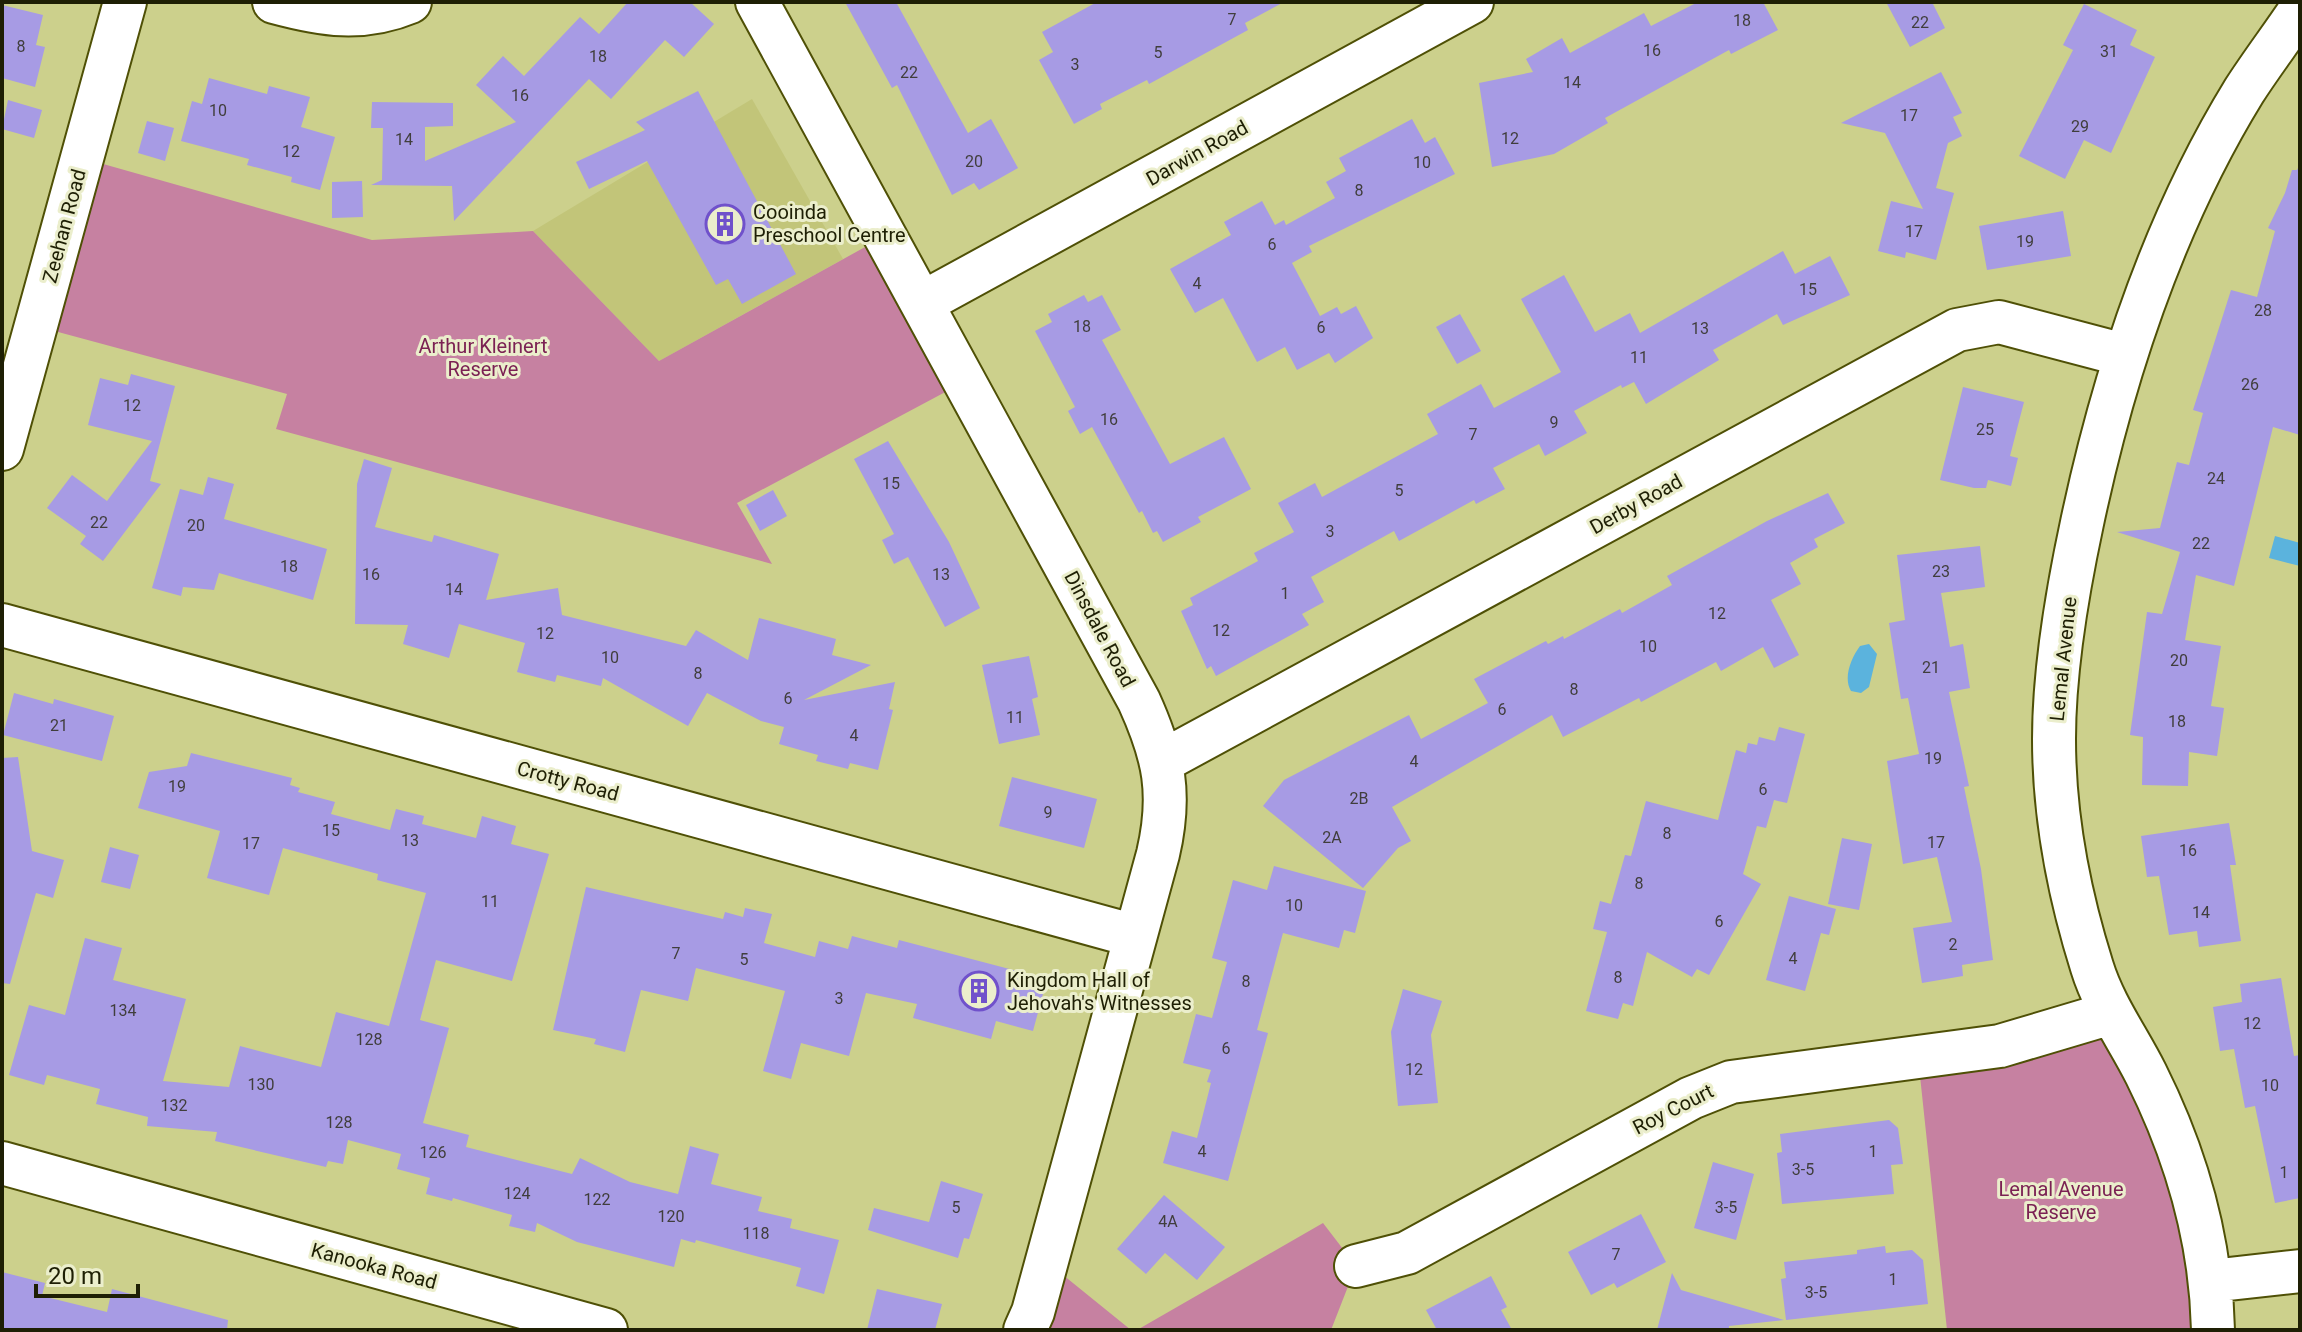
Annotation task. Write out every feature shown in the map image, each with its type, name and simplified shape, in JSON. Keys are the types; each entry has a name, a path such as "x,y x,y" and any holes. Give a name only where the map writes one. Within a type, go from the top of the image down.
{"street":[{"name":"Zeehan Road","path":"2,449 125,2"},
{"path":"274,2 340,17 387,11 410,2"},
{"name":"Dinsdale Road","path":"757,2 1139,701 1163,761 1164,830 1031,1324"},
{"name":"Darwin Road","path":"922,303 1472,2"},
{"name":"Lemal Avenue","path":"2213,1330 2211,1281 2199,1213 2186,1169 2151,1084 2111,1013 2093,972 2069,877 2054,738 2076,553 2124,355 2160,259 2220,133 2300,10"},
{"name":"Derby Road","path":"1163,761 1957,330 1999,322 2124,355"},
{"name":"Crotty Road","path":"2,625 1135,936"},
{"name":"Roy Court","path":"1356,1266 1407,1253 1691,1098 1731,1082 2000,1046 2111,1013"},
{"name":"Kanooka Road","path":"2,1163 606,1330"},
{"path":"2211,1281 2300,1271"}],"shaded area":[{"path":"752,99 843,259 659,361 533,231"}],"green space":[{"name":"Arthur Kleinert Reserve","path":"82,158 372,240 533,231 659,361 885,236 966,381 737,503 772,564 276,429 287,394 36,326"},
{"name":"Lemal Avenue Reserve","path":"2083,1022 2130,1045 2213,1330 1947,1330 1918,1057"},
{"path":"1323,1223 1356,1266 1331,1330 1137,1330"},
{"path":"1047,1262 1131,1330 1033,1330"}],"water":[{"path":"2275,536 2300,543 2300,566 2269,558"},
{"path":"1869,644 1877,654 1869,687 1861,693 1851,691 1848,674 1851,662 1860,646"}],"building":[{"path":"628,2 690,2 714,24 684,57 665,40 611,99 589,79 454,221 452,186 371,185 382,180 383,128 371,128 372,102 453,103 453,126 425,127 425,161 516,122 476,85 503,56 524,76 580,17 599,34"},
{"path":"845,2 896,2 968,133 991,119 1018,168 979,190 974,183 952,195 897,85 892,88"},
{"path":"1097,2 1284,2 1245,23 1248,30 1149,84 1147,80 1100,104 1102,109 1074,124 1039,60 1053,52 1042,32"},
{"path":"1698,2 1763,2 1778,30 1731,54 1729,50 1605,118 1608,123 1554,154 1492,167 1479,83 1533,72 1526,59 1562,38 1570,53 1644,13 1651,26"},
{"path":"1886,2 1932,2 1945,28 1910,47"},
{"path":"2084,4 2137,30 2130,45 2155,57 2111,153 2084,140 2065,179 2019,156 2073,50 2063,45"},
{"path":"2,5 43,15 36,45 45,47 35,87 2,78"},
{"path":"1941,72 1962,113 1953,117 1962,136 1948,143 1936,188 1954,193 1936,260 1906,252 1905,258 1878,251 1891,201 1923,209 1885,133 1841,123"},
{"path":"209,78 267,94 269,86 310,97 301,127 335,137 320,190 291,182 292,177 247,165 249,159 181,141 192,101 202,104"},
{"name":"Cooinda Preschool Centre","path":"698,91 796,274 742,304 728,279 716,285 647,161 589,189 576,162 645,130 636,122"},
{"path":"8,100 42,110 34,138 2,129"},
{"path":"1412,119 1425,143 1435,137 1455,174 1309,246 1312,252 1292,263 1320,316 1337,307 1341,314 1356,306 1373,338 1335,363 1329,353 1297,370 1285,347 1257,362 1223,298 1195,313 1170,269 1231,235 1224,222 1262,201 1275,225 1284,220 1286,225 1335,198 1326,182 1346,171 1339,158"},
{"path":"147,121 174,128 165,161 138,153"},
{"path":"2300,164 2300,435 2273,427 2234,586 2196,575 2185,640 2221,646 2211,706 2224,708 2217,756 2189,752 2188,786 2142,785 2143,737 2130,735 2147,612 2162,614 2180,552 2117,532 2160,528 2177,462 2189,465 2203,413 2193,410 2231,290 2257,297 2275,231 2268,228 2292,170 2297,170"},
{"path":"362,181 363,217 332,218 332,182"},
{"path":"2063,211 2071,256 1987,270 1979,226"},
{"path":"1783,251 1795,274 1830,256 1850,295 1783,325 1777,314 1713,350 1719,360 1646,404 1634,382 1622,388 1621,385 1574,411 1587,433 1545,456 1539,444 1493,468 1505,489 1476,504 1474,500 1399,541 1394,531 1311,577 1324,602 1302,614 1309,625 1216,676 1211,666 1207,669 1181,611 1193,605 1190,598 1258,561 1254,553 1294,532 1278,503 1315,483 1322,497 1438,434 1427,414 1481,384 1494,408 1561,372 1521,299 1564,275 1595,332 1630,313 1640,333"},
{"path":"1084,295 1088,302 1102,295 1121,330 1102,340 1170,464 1224,437 1251,489 1198,517 1201,522 1163,542 1157,531 1153,533 1142,511 1139,513 1092,427 1080,434 1068,411 1075,407 1035,331 1052,322 1048,314"},
{"path":"1460,314 1481,351 1457,364 1436,327"},
{"path":"131,374 175,386 150,481 161,484 103,561 80,544 86,536 47,508 72,475 107,501 152,441 88,425 100,378 128,385"},
{"path":"1963,387 2024,402 2010,456 2018,458 2011,486 1988,480 1986,488 1974,488 1940,480"},
{"path":"888,441 949,542 980,608 945,627 908,557 894,564 882,540 894,534 854,459"},
{"path":"364,459 392,468 375,527 432,542 434,535 499,554 486,600 558,588 562,615 686,646 696,630 748,660 759,618 836,639 832,655 871,665 804,700 895,682 889,709 893,710 878,770 850,763 848,769 816,761 818,755 779,744 784,727 761,721 707,693 688,726 603,678 601,686 557,675 555,682 517,672 525,643 459,624 449,658 403,644 408,625 355,624 357,484"},
{"path":"208,477 234,484 224,519 327,549 313,600 219,573 214,590 183,587 181,596 152,588 180,489 203,495"},
{"path":"773,490 787,516 760,531 746,505"},
{"path":"1828,493 1845,523 1814,539 1818,547 1790,563 1801,584 1771,600 1799,655 1774,668 1763,647 1721,671 1716,662 1641,702 1639,698 1563,737 1552,715 1392,807 1411,841 1398,848 1363,888 1263,806 1284,780 1409,715 1421,739 1488,703 1474,679 1546,641 1548,644 1563,636 1564,639 1620,609 1622,613 1672,585 1667,576 1767,521"},
{"path":"1980,546 1985,587 1941,593 1950,647 1963,644 1970,688 1949,692 1969,786 1964,787 1981,869 1993,960 1962,965 1963,976 1922,983 1913,928 1952,922 1937,857 1903,864 1887,761 1919,754 1908,698 1901,699 1889,623 1905,620 1897,555"},
{"path":"1029,656 1038,697 1032,699 1040,735 999,744 982,665"},
{"path":"14,693 53,704 54,699 114,716 102,761 3,735"},
{"path":"1779,727 1805,734 1787,803 1774,800 1766,828 1757,826 1743,874 1761,884 1709,975 1697,969 1692,977 1647,952 1633,1006 1623,1003 1618,1019 1586,1011 1607,932 1593,929 1600,901 1611,904 1625,855 1631,856 1646,801 1718,820 1736,750 1746,753 1748,743 1757,745 1759,737 1775,741"},
{"path":"191,753 292,778 290,785 300,788 298,792 335,802 331,814 390,830 396,809 424,816 422,824 476,838 482,816 516,826 511,844 549,854 512,981 436,960 420,1020 449,1028 423,1123 469,1135 466,1147 572,1174 580,1158 630,1182 678,1194 690,1146 719,1154 711,1184 762,1197 758,1211 792,1219 790,1228 839,1240 824,1294 796,1286 801,1268 696,1240 695,1243 681,1239 674,1267 577,1242 537,1223 535,1232 509,1226 512,1215 453,1198 452,1201 426,1194 430,1178 397,1169 401,1154 348,1140 343,1164 328,1161 326,1167 215,1141 217,1132 147,1126 148,1117 96,1104 100,1089 47,1075 44,1085 9,1075 29,1005 65,1015 85,938 122,948 113,980 186,999 163,1081 229,1087 240,1046 321,1067 336,1012 389,1026 426,893 377,880 378,874 283,848 269,895 207,878 220,831 138,808 149,772 187,766"},
{"path":"18,757 32,851 64,860 53,898 36,893 10,984 2,983 2,758"},
{"path":"1012,777 1097,799 1084,848 999,826"},
{"path":"2229,823 2236,865 2230,865 2241,941 2199,947 2197,931 2169,935 2159,876 2147,877 2141,836"},
{"path":"1842,838 1872,844 1859,910 1828,904"},
{"path":"110,847 139,855 130,889 101,882"},
{"path":"1274,866 1366,891 1355,933 1344,930 1339,948 1283,933 1257,1030 1268,1033 1228,1181 1163,1163 1172,1131 1197,1138 1211,1083 1207,1082 1211,1070 1183,1063 1196,1014 1212,1018 1227,962 1212,958 1233,880 1267,890"},
{"path":"586,887 723,919 725,912 743,917 745,908 772,914 764,943 815,957 819,941 848,949 852,936 897,948 899,940 1047,979 1033,1031 996,1021 991,1039 913,1018 917,1004 866,993 849,1056 801,1043 791,1079 763,1071 785,991 696,968 688,1001 641,990 625,1052 594,1044 596,1039 553,1030"},
{"path":"1789,896 1836,909 1829,935 1821,933 1805,991 1766,980"},
{"path":"2281,978 2294,1056 2300,1055 2300,1198 2275,1203 2255,1106 2245,1108 2234,1049 2220,1051 2213,1007 2242,1002 2240,984"},
{"path":"1403,989 1442,1001 1431,1035 1438,1103 1398,1106 1391,1032"},
{"path":"1889,1120 1898,1128 1903,1164 1891,1165 1894,1194 1782,1204 1777,1153 1782,1152 1780,1134"},
{"path":"1713,1162 1754,1174 1736,1240 1694,1228"},
{"path":"941,1181 983,1194 969,1239 964,1238 958,1258 868,1230 874,1208 929,1222"},
{"path":"1164,1195 1225,1247 1197,1280 1165,1253 1146,1274 1117,1249"},
{"path":"1641,1214 1666,1262 1617,1288 1614,1283 1591,1295 1568,1252"},
{"path":"1885,1246 1886,1253 1912,1250 1923,1260 1928,1304 1786,1320 1781,1279 1786,1278 1784,1262 1857,1254 1857,1250"},
{"path":"2,1272 45,1283 42,1296 107,1312 112,1289 228,1320 227,1330 2,1330"},
{"path":"1672,1273 1681,1290 1784,1320 1729,1326 1729,1330 1657,1330"},
{"path":"1491,1276 1507,1307 1501,1310 1512,1330 1437,1330 1426,1310"},
{"path":"877,1289 942,1304 935,1330 867,1330"}],"place":[{"name":"Cooinda Preschool Centre","path":"725,224"},
{"name":"Kingdom Hall of Jehovah's Witnesses","path":"979,991"}]}
